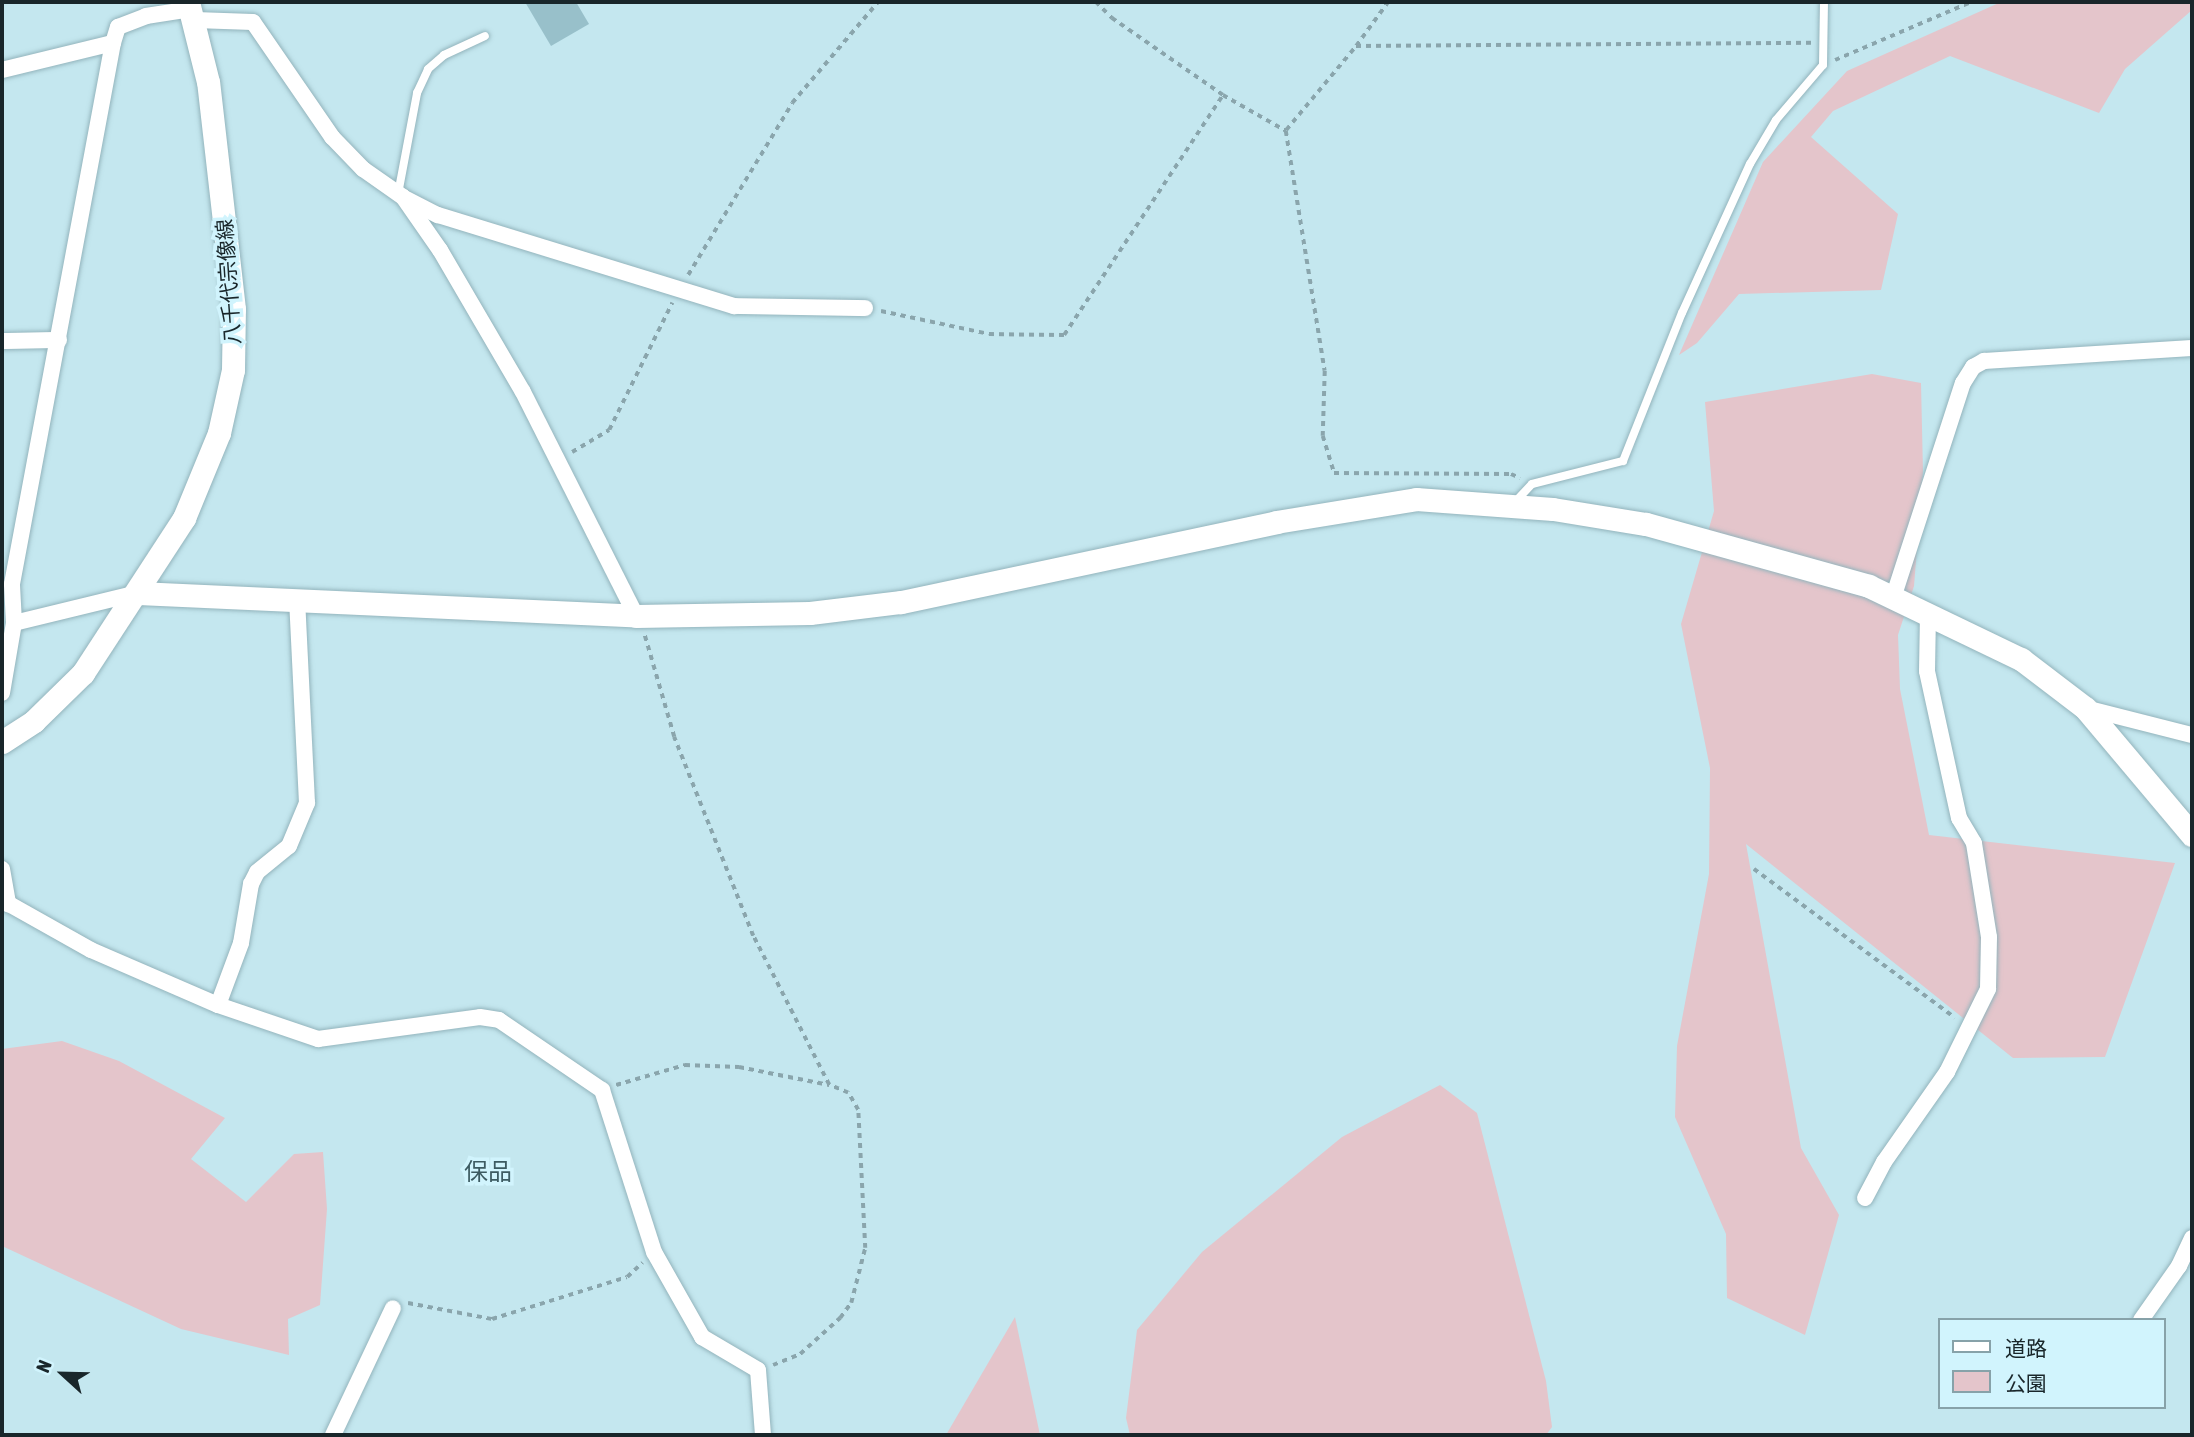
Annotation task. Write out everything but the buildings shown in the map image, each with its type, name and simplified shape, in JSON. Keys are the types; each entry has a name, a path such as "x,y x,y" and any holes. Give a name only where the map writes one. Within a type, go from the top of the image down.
{"street":[{"path":"2,693 14,623 7,581 59,340 118,27 146,16 192,10 253,22 332,137 363,169 400,195 438,215 678,292 734,306 865,308"},
{"name":"八千代宗像線","path":"2,742 34,721 83,673 138,593 184,518 219,433 233,370 234,309 208,82 192,10"},
{"path":"2,70 113,43"},
{"path":"400,195 440,250 557,461 636,616"},
{"path":"2,341 59,340"},
{"path":"1894,597 1963,383 1973,367 1984,361 2192,348"},
{"path":"14,623 138,593 636,616 810,613 901,602 1079,561 1416,499 1512,506 1646,524 1787,560 1894,597 1928,613 2021,659 2085,708 2192,835"},
{"path":"218,1005 241,943 251,884 257,872 289,846 307,803 297,600"},
{"path":"1865,1198 1971,1030 1987,989 1989,937 1974,843 1959,818 1941,747 1927,671 1928,613"},
{"path":"2085,708 2192,735"},
{"path":"2,869 5,902 91,950 218,1005 318,1039 480,1017 499,1020 602,1090 654,1252 702,1337 758,1370 763,1435"},
{"path":"2142,1318 2192,1238"},
{"path":"333,1435 393,1308"}],"lane":[{"path":"1512,506 1532,484 1623,461 1682,313 1750,164 1776,120 1823,65 1824,2"},
{"path":"400,195 417,93 428,69 444,55 485,36"}],"path":[{"path":"557,461 610,430 678,292 792,103 878,2"},
{"path":"1096,2 1112,18 1223,95 1286,131"},
{"path":"1388,2 1356,46 1286,131 1325,370 1323,436 1334,474 1511,474 1532,484"},
{"path":"1823,65 1971,2"},
{"path":"1356,46 1825,42"},
{"path":"865,308 989,334 1064,335 1223,95"},
{"path":"636,616 648,642 674,737 753,936 829,1085"},
{"path":"1754,870 1971,1030"},
{"path":"602,1090 685,1065 739,1067 829,1085 848,1093 858,1110 865,1248 851,1303 840,1318 800,1354 758,1370"},
{"path":"393,1308 410,1303 492,1319 627,1277 654,1252"}],"green space":[{"path":"2001,2 2192,2 2192,10 2125,69 2099,113 1950,56 1833,111 1811,137 1898,214 1881,290 1739,294 1697,343 1679,355 1763,162 1847,71"},
{"path":"1872,374 1921,383 1923,472 1914,586 1898,635 1900,689 1929,835 2175,863 2105,1057 2013,1058 1746,844 1801,1148 1839,1215 1805,1335 1727,1298 1726,1234 1675,1117 1677,1046 1709,874 1710,768 1681,624 1714,511 1705,402"},
{"path":"62,1041 119,1061 225,1118 191,1159 246,1202 294,1154 323,1152 327,1209 320,1305 288,1319 289,1355 181,1329 2,1246 2,1049"},
{"path":"1440,1085 1477,1113 1546,1381 1552,1427 1546,1435 1130,1435 1126,1418 1137,1330 1202,1252 1342,1137"},
{"path":"1015,1317 1040,1435 946,1435"}],"district":[{"name":"保品","path":"488,1172"}]}
